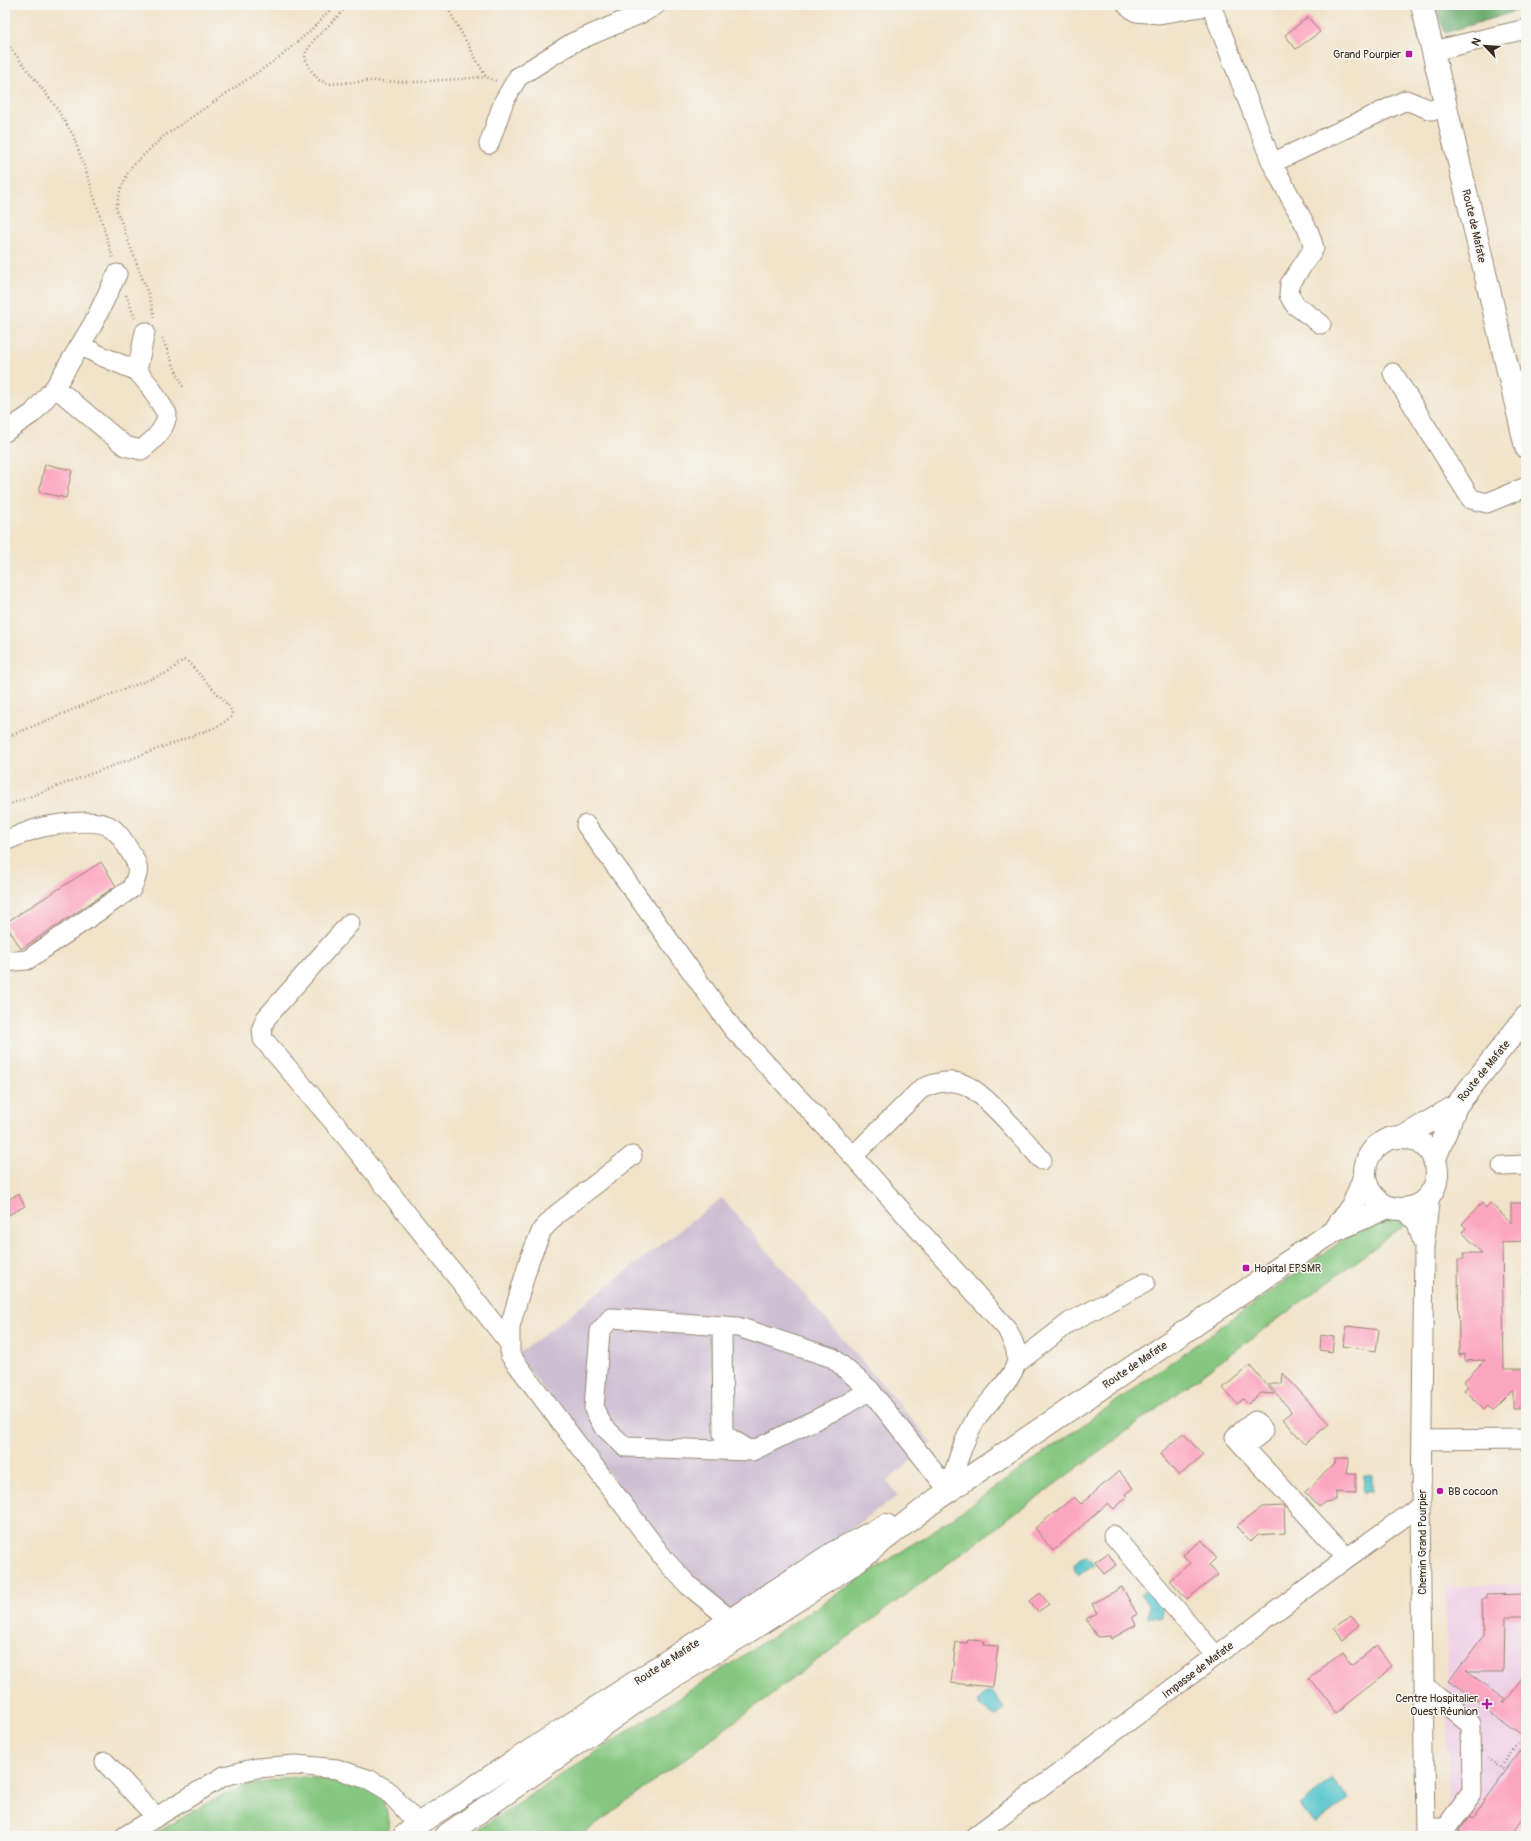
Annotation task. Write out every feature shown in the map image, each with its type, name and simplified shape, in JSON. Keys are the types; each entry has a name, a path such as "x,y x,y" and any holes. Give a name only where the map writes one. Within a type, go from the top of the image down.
{"main road":[{"name":"Route de Mafate","path":"1422,5 1526,447"},
{"name":"Route de Mafate","path":"1434,1160 1456,1106 1526,1017"},
{"name":"Route de Mafate","path":"1403,1137 1456,1106"},
{"path":"1403,1137 1413,1139 1422,1144 1430,1152 1434,1160 1436,1178 1430,1194 1419,1204 1396,1208 1379,1202 1372,1195 1367,1186 1365,1166 1369,1156 1375,1148 1384,1141 1403,1137"},
{"name":"Route de Mafate","path":"1334,1231 1354,1203 1365,1176"},
{"name":"Route de Mafate","path":"445,1836 660,1685 833,1553 943,1495 1334,1231 1396,1208"},
{"name":"Route de Mafate","path":"413,1832 737,1627"}],"street":[{"path":"489,144 504,101 518,77 572,43 642,13 656,5"},
{"path":"1127,5 1136,12 1159,14 1212,5 1272,162 1310,232 1314,248 1290,284 1288,295 1295,305 1321,324"},
{"path":"1433,51 1526,29"},
{"path":"1272,162 1406,100 1431,110 1446,108"},
{"path":"5,432 33,413 54,387 81,345 117,274"},
{"path":"137,371 151,330"},
{"path":"54,387 125,446 141,450 153,441 167,419 167,414 149,385 137,371 99,355 81,345"},
{"path":"1393,373 1471,499 1488,503 1526,487"},
{"path":"5,841 42,827 79,822 103,824 112,828 129,849 137,862 138,876 131,889 27,960 5,962"},
{"path":"586,826 734,1029 853,1156 1007,1329 1016,1350 1016,1364"},
{"path":"350,923 266,1018 262,1028 263,1039 343,1133 509,1343"},
{"path":"853,1156 921,1089 932,1084 945,1081 962,1084 979,1092 1042,1160"},
{"path":"632,1156 557,1214 542,1230 530,1258 510,1326 510,1354 666,1560 688,1585 737,1627"},
{"path":"1502,1166 1526,1165"},
{"name":"Chemin Grand Pourpier","path":"1425,1832 1421,1505 1424,1248 1430,1194"},
{"name":"Chemin Grand Pourpier","path":"1396,1208 1416,1223 1424,1248"},
{"path":"943,1495 960,1450 974,1425 1009,1377 1016,1364 1070,1322 1145,1282"},
{"path":"870,1390 843,1406 752,1451 625,1447 603,1426 594,1409 600,1331 611,1318 738,1327 833,1358 870,1390 943,1495"},
{"path":"722,1326 723,1434 752,1451"},
{"path":"1422,1440 1526,1439"},
{"path":"1244,1447 1347,1558"},
{"name":"Impasse de Mafate","path":"974,1836 1347,1558 1421,1505"},
{"path":"1113,1535 1216,1656"},
{"path":"1423,1685 1472,1724 1472,1792 1446,1828 1425,1832"},
{"path":"105,1762 156,1817"},
{"path":"125,1836 224,1776 257,1768 296,1765 337,1769 370,1780 388,1790 413,1832"}],"path":[{"path":"183,387 151,330 149,296 116,208 120,191 130,168 164,136 280,57 311,30 335,5"},
{"path":"349,5 314,40 306,52 306,58 311,70 320,80 329,84 371,81 415,82 486,77 511,88"},
{"path":"446,5 486,77"},
{"path":"5,41 54,104 73,135 90,183 117,274 141,330 151,330"},
{"path":"5,738 91,702 169,672 183,660 188,662 228,705 232,712 231,717 219,726 5,806"},
{"path":"1502,1767 1526,1733"}],"shaded area":[{"path":"722,1198 932,1443 887,1481 898,1496 720,1617 517,1355"},
{"name":"Centre Hospitalier Ouest Réunion","path":"1526,1584 1526,1836 1439,1836 1439,1815 1449,1814 1446,1587"}],"green space":[{"path":"1435,5 1526,5 1526,8 1445,33"},
{"path":"1389,1218 1413,1219 580,1836 468,1836 951,1519 1358,1229"},
{"path":"293,1776 340,1782 365,1788 374,1793 381,1798 386,1808 388,1826 385,1836 243,1836 226,1830 224,1836 151,1836 209,1802 244,1786"}],"water":[{"path":"1526,1279 1526,1296 1520,1296 1519,1281"},
{"path":"1364,1475 1372,1475 1372,1492 1363,1493"},
{"path":"1086,1556 1094,1565 1079,1575 1075,1571 1074,1566 1080,1558"},
{"path":"1148,1589 1163,1606 1161,1618 1148,1617 1149,1606 1140,1595"},
{"path":"986,1692 991,1692 1004,1707 1000,1714 995,1717 979,1705 979,1700"},
{"path":"1333,1779 1348,1799 1314,1824 1299,1805"}],"building":[{"path":"1308,17 1320,32 1296,49 1285,35"},
{"path":"45,464 72,470 66,498 39,492"},
{"path":"101,862 116,886 21,949 5,923"},
{"path":"18,1194 25,1206 5,1217 5,1201"},
{"path":"1482,1203 1486,1208 1490,1203 1511,1223 1511,1203 1526,1203 1526,1241 1502,1242 1504,1369 1526,1369 1526,1408 1513,1408 1513,1389 1492,1410 1488,1406 1484,1410 1464,1390 1468,1386 1464,1381 1485,1360 1465,1361 1465,1354 1459,1355 1458,1259 1464,1259 1464,1253 1482,1253 1462,1232 1466,1228 1462,1224"},
{"path":"1347,1326 1379,1330 1376,1351 1343,1346"},
{"path":"1321,1335 1334,1337 1332,1352 1320,1350"},
{"path":"1250,1365 1274,1394 1261,1393 1248,1404 1243,1399 1237,1404 1223,1388"},
{"path":"1283,1373 1329,1424 1305,1444 1283,1419 1292,1412 1268,1384 1282,1384"},
{"path":"1183,1433 1203,1455 1179,1476 1160,1454"},
{"path":"1335,1458 1349,1458 1346,1473 1356,1473 1356,1493 1336,1492 1336,1500 1325,1502 1319,1507 1305,1492 1335,1463"},
{"path":"1119,1471 1133,1488 1125,1494 1127,1497 1114,1509 1108,1503 1053,1551 1035,1528 1074,1497 1081,1504"},
{"path":"1284,1506 1285,1533 1258,1535 1251,1542 1237,1526 1262,1507"},
{"path":"1202,1540 1216,1558 1209,1565 1218,1575 1187,1599 1170,1580 1190,1563 1183,1555"},
{"path":"1108,1553 1116,1565 1104,1574 1095,1562"},
{"path":"1122,1587 1137,1614 1132,1617 1136,1625 1111,1639 1110,1636 1097,1637 1086,1619 1097,1613 1092,1604"},
{"path":"1040,1593 1049,1604 1038,1612 1030,1601"},
{"path":"1526,1594 1526,1617 1504,1617 1503,1671 1466,1671 1504,1698 1504,1704 1526,1673 1526,1738 1449,1682 1483,1636 1482,1599 1486,1599 1486,1595"},
{"path":"1350,1616 1358,1627 1343,1639 1334,1628"},
{"path":"968,1640 985,1641 984,1645 998,1646 993,1687 951,1683 956,1642 967,1643"},
{"path":"1378,1645 1394,1666 1335,1712 1309,1678 1343,1652 1352,1665"},
{"path":"1526,1744 1526,1817 1512,1836 1458,1836 1462,1831 1459,1829 1469,1815 1472,1817"}],"place":[{"name":"Grand Pourpier","path":"1409,54"},
{"name":"Hopital EPSMR","path":"1246,1268"},
{"name":"BB cocoon","path":"1440,1491"},
{"name":"Centre Hospitalier Ouest Réunion","path":"1487,1704"}]}
